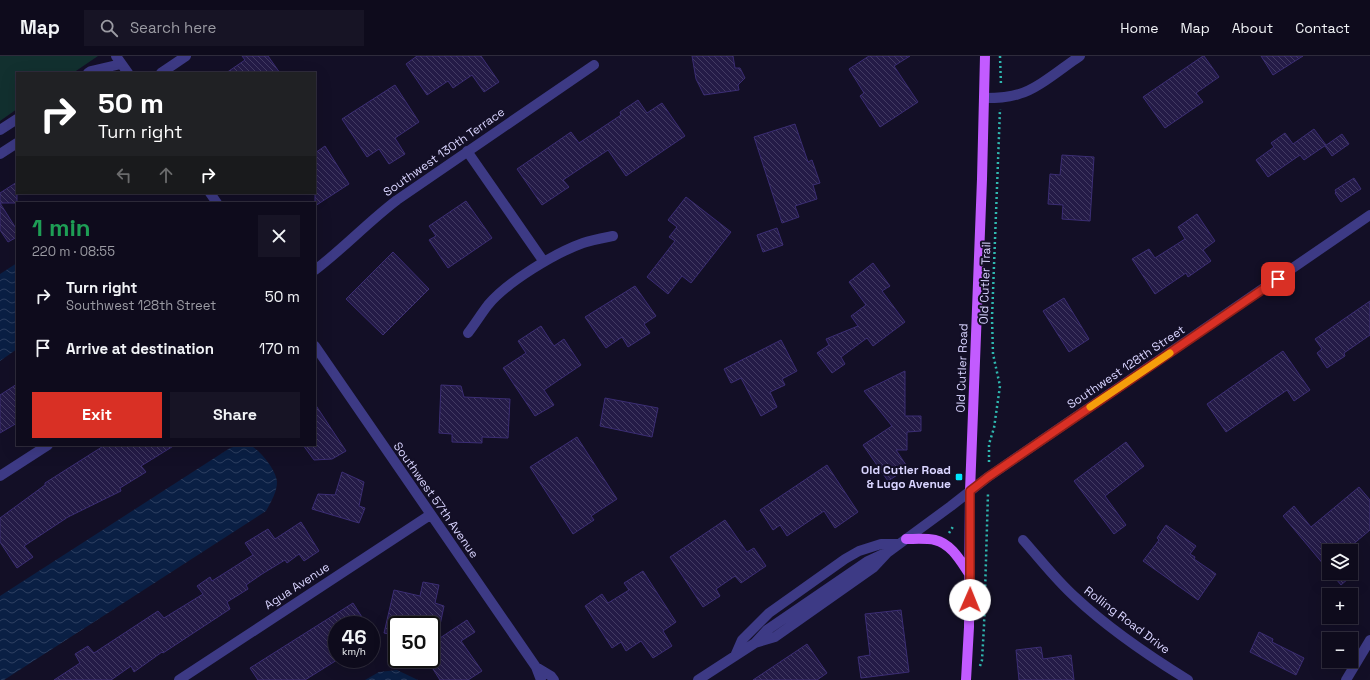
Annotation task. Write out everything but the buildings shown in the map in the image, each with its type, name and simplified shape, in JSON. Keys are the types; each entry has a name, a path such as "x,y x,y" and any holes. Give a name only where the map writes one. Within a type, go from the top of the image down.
{"main road":[{"name":"Old Cutler Road","path":"966,680 969,627 970,491 985,56"},
{"path":"902,542 930,540 943,543 956,556 970,575"}],"street":[{"path":"162,72 186,56"},
{"path":"984,98 1020,94 1042,82 1080,56"},
{"path":"90,72 119,60"},
{"path":"114,72 119,60"},
{"path":"119,60 127,72"},
{"name":"Southwest 130th Terrace","path":"316,269 341,250 382,211 467,151 594,65"},
{"path":"0,130 16,120"},
{"path":"0,154 16,144"},
{"path":"467,151 544,262"},
{"name":"Southwest 128th Street","path":"698,680 755,643 775,637 873,568 887,553 995,473 1370,215"},
{"path":"468,333 488,305 497,296 544,262 584,243 613,236"},
{"name":"Southwest 57th Avenue","path":"316,347 536,667 541,680"},
{"path":"0,476 46,446"},
{"name":"Agua Avenue","path":"179,680 430,515"},
{"name":"Rolling Road Drive","path":"1023,540 1060,582 1094,613 1122,636 1188,680"},
{"path":"735,656 742,640 769,613 845,559 859,551 881,544 902,542"},
{"path":"1346,680 1370,640"},
{"name":"Southwest 57th Avenue","path":"536,667 554,680"}],"path":[{"path":"1000,56 1001,75"},
{"name":"Old Cutler Trail","path":"989,444 994,428 1000,386 993,354 992,318 1000,121"},
{"path":"978,672 982,660 984,626 988,495"},
{"path":"949,533 954,525"}],"green space":[{"path":"0,56 98,56 74,72 16,72 16,110 0,121"}],"water":[{"path":"16,264 16,350 0,361 0,274"},
{"path":"237,446 253,447 258,450 271,466 277,482 273,497 266,511 4,680 0,680 0,596 230,448"},
{"path":"397,670 418,680 365,680 379,672"}],"slow traffic":[{"path":"1090,407 1170,353"}],"place":[{"name":"Old Cutler Road & Lugo Avenue","path":"959,477"}],"route":[{"path":"970,600 970,491 988,477 1278,279"}]}
